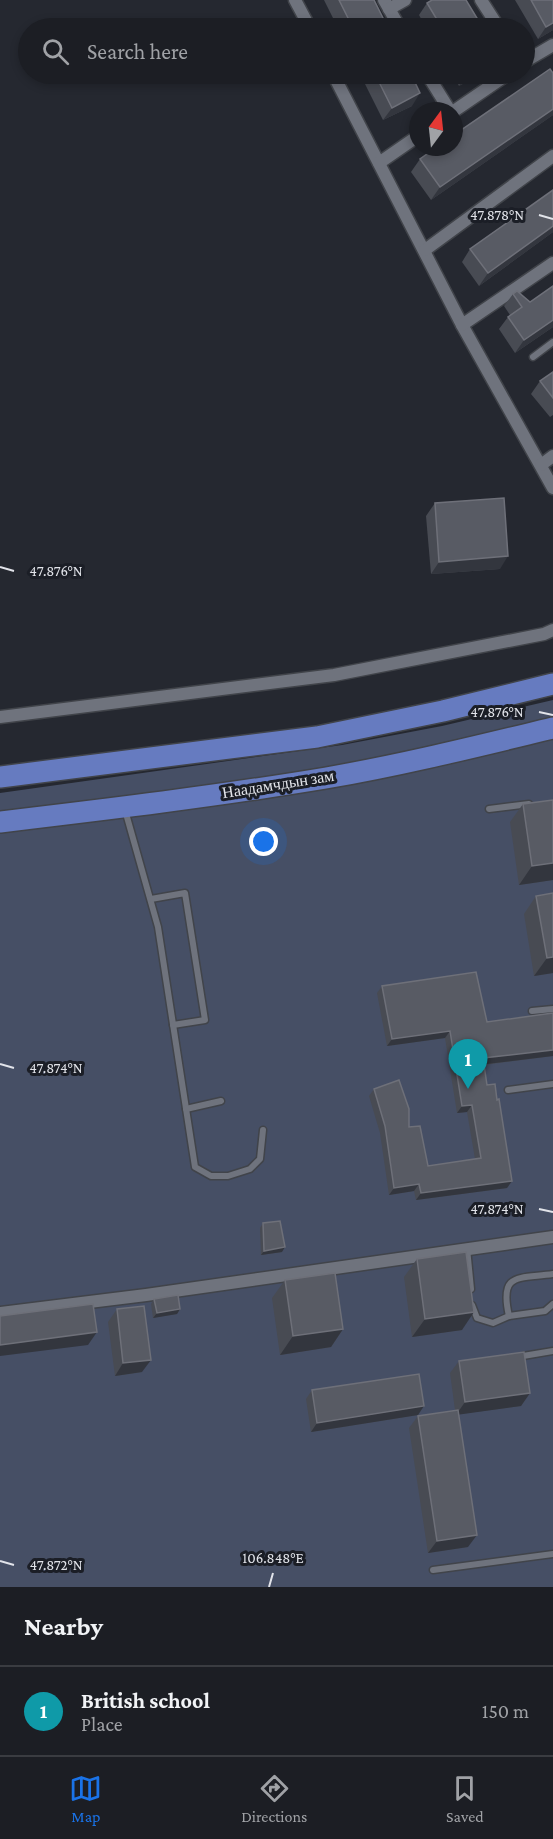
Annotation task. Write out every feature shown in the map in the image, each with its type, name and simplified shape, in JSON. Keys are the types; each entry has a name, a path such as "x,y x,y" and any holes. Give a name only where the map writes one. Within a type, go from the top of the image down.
{"highway":[{"path":"0,777 317,737 443,711 553,684"},
{"name":"Наадамчдын зам","path":"0,822 125,807 326,778 449,753 553,728"}],"street":[{"path":"295,0 305,18"},
{"path":"394,18 386,5 405,0"},
{"path":"481,0 493,18"},
{"path":"535,56 553,45"},
{"path":"338,84 462,325 553,488"},
{"path":"434,84 446,102"},
{"path":"463,104 493,84"},
{"path":"379,163 409,142"},
{"path":"425,250 553,156"},
{"path":"462,325 553,263"},
{"path":"541,465 553,456"},
{"path":"0,717 334,675 544,634 553,630"},
{"path":"0,1313 146,1295 553,1237"}],"lane":[{"path":"533,357 553,342"},
{"path":"489,809 532,804"},
{"path":"125,807 158,927 195,1167 211,1176 228,1176 250,1169 260,1159 262,1130"},
{"path":"151,899 185,893 205,1020 173,1025"},
{"path":"532,1011 553,1009"},
{"path":"508,1090 553,1084"},
{"path":"186,1109 221,1101"},
{"path":"466,1248 474,1314 477,1318 493,1323 509,1316 545,1311 553,1304"},
{"path":"509,1316 506,1290 509,1284 515,1279 553,1274"},
{"path":"523,1356 553,1351"},
{"path":"433,1570 553,1554"}],"shaded area":[{"path":"553,700 553,1587 0,1587 0,793 342,745 442,726"}],"building":[{"path":"339,0 374,0 383,18 348,18"},
{"path":"432,0 466,0 477,18 436,18 427,3"},
{"path":"531,0 553,0 553,23 546,27"},
{"path":"550,69 553,73 553,109 440,187 420,159 424,156 463,156 463,129 528,84 535,84 535,79"},
{"path":"380,84 416,84 420,93 392,108"},
{"path":"553,190 553,226 488,273 470,249"},
{"path":"553,286 553,320 524,340 508,317 522,307 513,294 517,291 530,302"},
{"path":"553,372 553,398 540,381"},
{"path":"504,498 508,556 439,562 435,503"},
{"path":"553,800 553,863 532,866 523,804"},
{"path":"553,893 553,957 547,958 536,896"},
{"path":"476,972 487,1022 553,1013 553,1050 483,1058 487,1085 495,1084 497,1100 499,1099 512,1181 421,1193 419,1184 394,1188 385,1126 374,1089 399,1080 409,1109 409,1127 420,1126 428,1166 481,1158 472,1105 462,1106 450,1031 392,1039 382,986"},
{"path":"280,1221 285,1247 264,1251 263,1223"},
{"path":"466,1252 474,1312 425,1319 417,1259"},
{"path":"335,1273 343,1329 293,1336 285,1280"},
{"path":"178,1295 180,1309 157,1313 154,1299"},
{"path":"93,1304 97,1332 0,1345 0,1316"},
{"path":"144,1306 151,1360 123,1363 117,1309"},
{"path":"524,1352 530,1393 465,1402 459,1361"},
{"path":"419,1374 424,1406 317,1423 312,1390"},
{"path":"458,1410 477,1535 437,1541 418,1416"}],"place":[{"name":"British school","path":"468,1089"}]}
